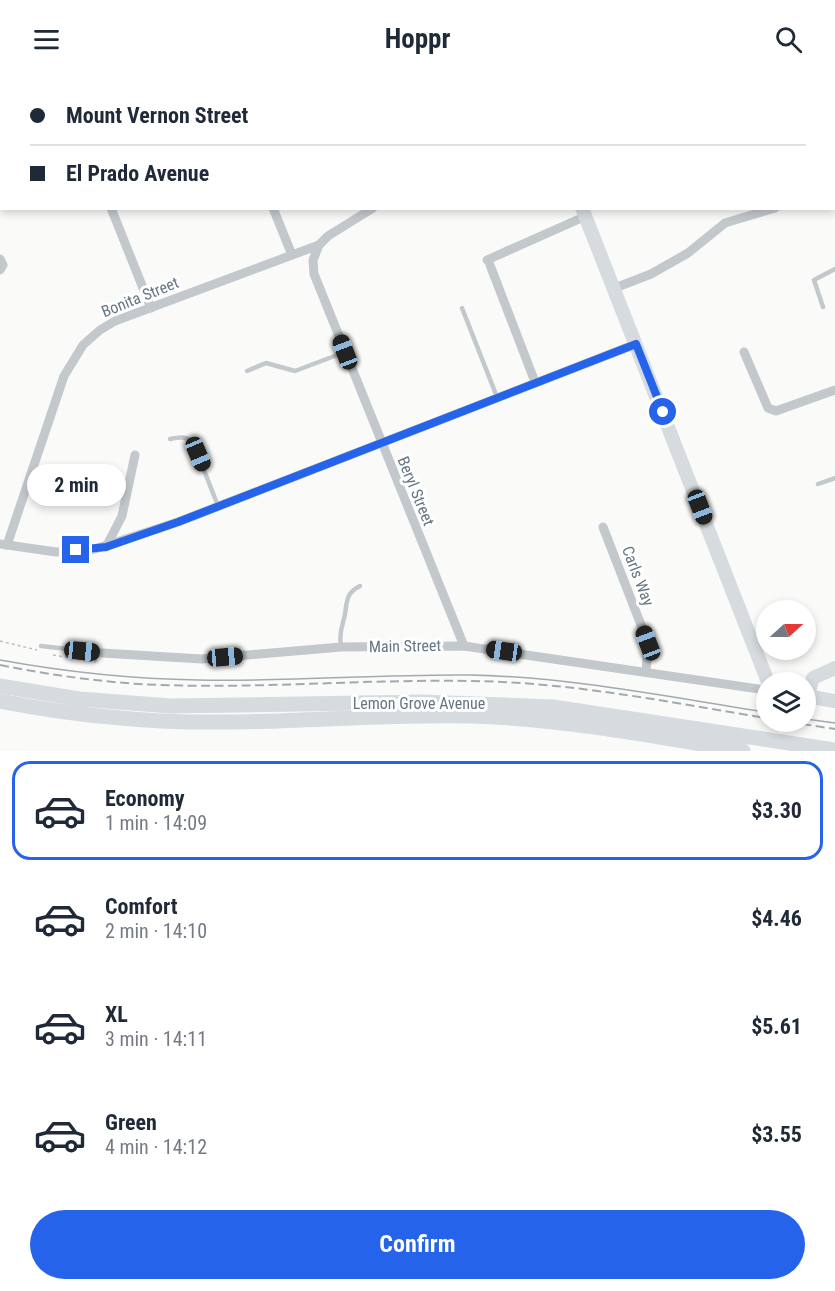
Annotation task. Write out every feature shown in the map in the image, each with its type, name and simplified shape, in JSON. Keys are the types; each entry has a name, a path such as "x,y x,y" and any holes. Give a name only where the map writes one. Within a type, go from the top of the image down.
{"main road":[{"name":"Lemon Grove Avenue","path":"0,686 79,699 171,706 372,710 527,719 593,726 743,751"},
{"name":"Lemon Grove Avenue","path":"0,701 72,713 168,721 231,722 469,702 553,706 835,750"}],"street":[{"path":"112,210 150,308"},
{"path":"274,210 292,255"},
{"name":"Bonita Street","path":"4,545 64,376 83,345 115,321 319,245 328,236 370,210"},
{"path":"615,288 651,274 688,253 725,223 768,210"},
{"path":"535,382 489,262 584,212 764,672"},
{"name":"Beryl Street","path":"319,245 313,260 314,274 464,646"},
{"path":"0,260 3,265 0,270"},
{"path":"4,545 56,552 106,547 381,444 636,344"},
{"path":"744,352 764,404 776,411 835,390"},
{"path":"106,547 122,516 135,455"},
{"name":"Carls Way","path":"603,527 648,643 646,672"},
{"name":"Main Street","path":"102,653 202,659 340,647 464,646 756,688"},
{"path":"816,677 835,668"},
{"path":"816,698 835,701"}],"lane":[{"path":"823,307 814,280 835,269"},
{"path":"462,308 497,397"},
{"path":"247,371 266,363 296,371 345,352"},
{"path":"170,439 189,438 194,442 218,506"},
{"path":"818,484 835,478"},
{"path":"340,647 340,629 345,615 345,602 353,590 360,586"},
{"name":"Main Street","path":"41,646 102,653"}],"tram line":[{"path":"0,660 99,674 173,679 266,680 436,675 507,677 619,689 756,710"},
{"path":"816,720 835,723"}],"railway":[{"path":"0,665 104,681 180,686 429,681 507,682 619,694 756,716"},
{"path":"816,726 835,729"}],"route":[{"path":"76,550 106,547 178,522 636,344 663,412"}]}
